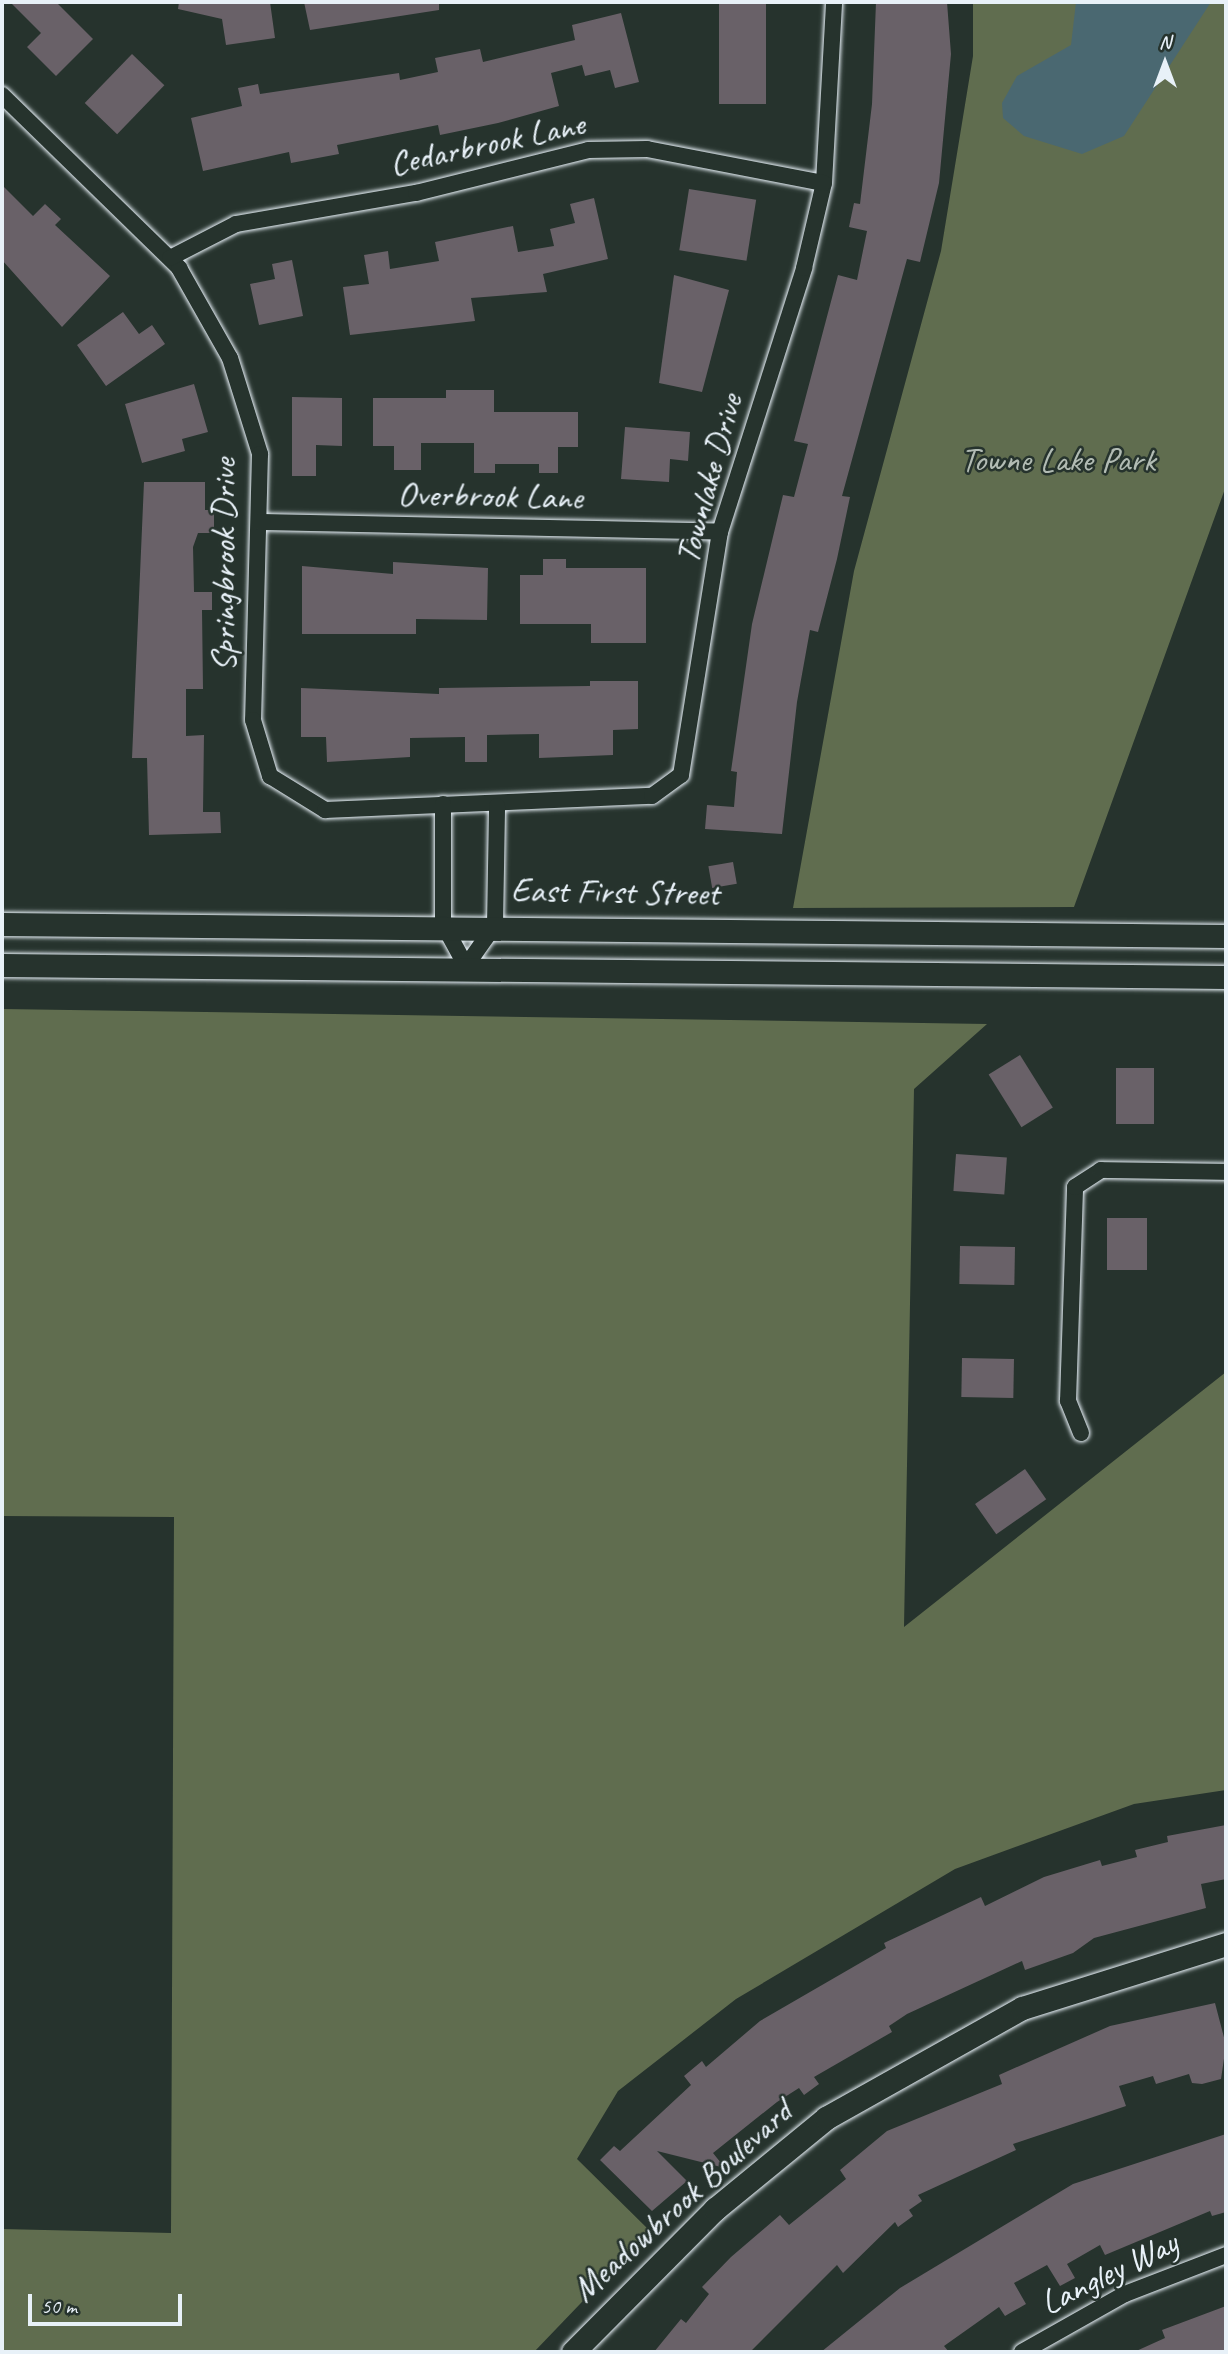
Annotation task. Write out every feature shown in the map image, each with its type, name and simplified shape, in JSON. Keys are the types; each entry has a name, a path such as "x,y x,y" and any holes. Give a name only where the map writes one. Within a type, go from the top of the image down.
{"main road":[{"name":"East First Street","path":"2,924 443,924 1226,936"},
{"path":"2,965 466,966 1226,977"},
{"name":"Meadowbrook Boulevard","path":"573,2352 715,2208 826,2118 1022,2008 1226,1944"}],"street":[{"name":"Townlake Drive","path":"443,804 498,806 653,796 681,775 720,532 824,183 834,2"},
{"name":"Springbrook Drive","path":"2,95 170,258 230,358 260,454 253,719 270,776 326,810 443,804"},
{"name":"Cedarbrook Lane","path":"170,258 236,224 416,193 588,150 647,149 824,183"},
{"name":"Overbrook Lane","path":"259,522 720,532"},
{"path":"443,804 443,924 466,966 495,925 498,806"},
{"path":"1081,1433 1068,1401 1075,1186 1101,1170 1226,1172"},
{"name":"Langley Way","path":"1022,2352 1125,2294 1226,2255"}],"green space":[{"name":"Towne Lake Park","path":"973,2 1226,2 1226,486 1074,907 793,908 854,571 941,251 973,56"},
{"path":"2,1009 987,1024 914,1089 904,1627 1226,1372 1226,1790 1134,1804 955,1869 736,1999 618,2091 577,2159 650,2231 534,2352 2,2352 2,2229 171,2233 174,1517 2,1516"}],"water":[{"path":"1076,2 1211,2 1124,136 1082,154 1024,136 1003,118 1002,103 1017,76 1071,45"}],"building":[{"path":"10,2 56,2 93,39 56,76 27,47 41,33"},
{"path":"179,2 270,2 275,38 226,45 222,19 178,9"},
{"path":"304,2 439,2 439,10 310,30"},
{"path":"719,2 766,2 766,104 719,104"},
{"path":"876,2 947,2 951,54 939,183 920,262 907,259 842,496 850,497 837,559 818,632 810,630 797,702 782,834 705,829 707,805 734,807 737,772 731,771 752,624 783,495 794,497 808,444 794,441 838,275 857,280 867,231 849,227 854,203 860,204 872,104"},
{"path":"621,13 639,82 615,88 610,70 585,76 582,65 551,73 559,106 440,135 438,125 337,145 339,154 291,163 289,152 203,171 191,118 242,106 238,88 258,84 260,94 399,73 400,80 438,72 435,58 480,49 483,62 575,40 572,25"},
{"path":"132,54 164,85 117,134 85,103"},
{"path":"2,185 33,216 45,204 61,219 55,225 110,276 62,327 2,260"},
{"path":"689,189 756,200 746,261 679,250"},
{"path":"594,198 608,259 543,274 547,292 471,298 475,321 350,335 343,287 369,284 364,255 388,251 390,269 439,261 435,242 513,226 518,252 554,246 550,229 575,223 570,204"},
{"path":"292,260 303,316 259,325 250,284 275,279 272,264"},
{"path":"674,275 729,290 702,392 659,383"},
{"path":"123,312 139,334 152,325 165,344 106,386 77,345"},
{"path":"194,384 208,432 182,439 185,451 142,463 125,404"},
{"path":"446,390 494,390 494,412 578,412 578,447 558,447 558,473 539,473 539,464 495,464 495,473 474,473 474,443 421,443 421,470 394,470 394,446 373,446 373,398 446,398"},
{"path":"292,397 342,398 342,446 316,445 316,476 292,476"},
{"path":"625,427 690,432 688,461 670,459 669,482 621,479"},
{"path":"144,482 205,482 205,510 214,510 214,533 198,533 193,547 194,592 212,592 212,610 202,610 203,689 186,689 186,736 204,735 203,812 220,812 221,833 149,835 147,758 132,758"},
{"path":"543,559 566,559 566,568 646,568 646,643 591,643 591,624 520,624 520,575 543,575"},
{"path":"393,562 488,568 487,620 416,619 416,634 302,634 302,566 393,574"},
{"path":"590,681 638,681 638,729 613,730 613,755 539,758 539,734 487,735 487,762 465,762 465,737 410,738 410,757 327,762 326,737 301,737 301,688 439,694 439,688 590,686"},
{"path":"733,862 737,884 712,888 708,866"},
{"path":"1020,1055 1053,1108 1021,1127 989,1075"},
{"path":"1116,1068 1154,1068 1154,1124 1116,1124"},
{"path":"956,1154 1007,1158 1004,1194 953,1191"},
{"path":"1107,1218 1147,1218 1147,1270 1107,1270"},
{"path":"960,1246 1015,1247 1014,1285 959,1284"},
{"path":"962,1358 1014,1359 1013,1398 961,1397"},
{"path":"1025,1469 1046,1499 996,1534 975,1504"},
{"path":"1226,1825 1226,1879 1201,1884 1206,1908 1094,1938 1073,1953 1025,1970 1022,1961 907,2014 889,2026 892,2032 814,2077 819,2084 804,2095 799,2088 777,2102 713,2153 725,2168 657,2151 687,2181 652,2211 600,2160 614,2146 620,2151 691,2085 684,2076 702,2061 706,2067 760,2021 886,1948 884,1943 981,1897 985,1906 1044,1877 1100,1860 1102,1866 1137,1857 1135,1850 1168,1842 1167,1836"},
{"path":"1215,2003 1226,2045 1221,2079 1202,2084 1192,2083 1189,2074 1156,2084 1153,2076 1119,2086 1126,2106 1013,2144 1016,2150 918,2195 922,2201 909,2210 913,2216 898,2227 895,2222 843,2273 837,2265 750,2352 654,2352 681,2319 686,2323 709,2294 702,2287 731,2257 780,2215 789,2225 846,2179 840,2170 887,2131 1002,2084 999,2075 1110,2026"},
{"path":"1226,2134 1226,2212 1212,2216 1210,2211 1105,2255 1100,2245 1067,2264 1075,2278 1060,2286 1047,2265 1014,2283 1026,2304 1005,2316 999,2307 944,2346 949,2352 821,2352 900,2288 1073,2184"},
{"path":"1226,2306 1226,2352 1134,2352 1165,2338 1162,2330"}]}
